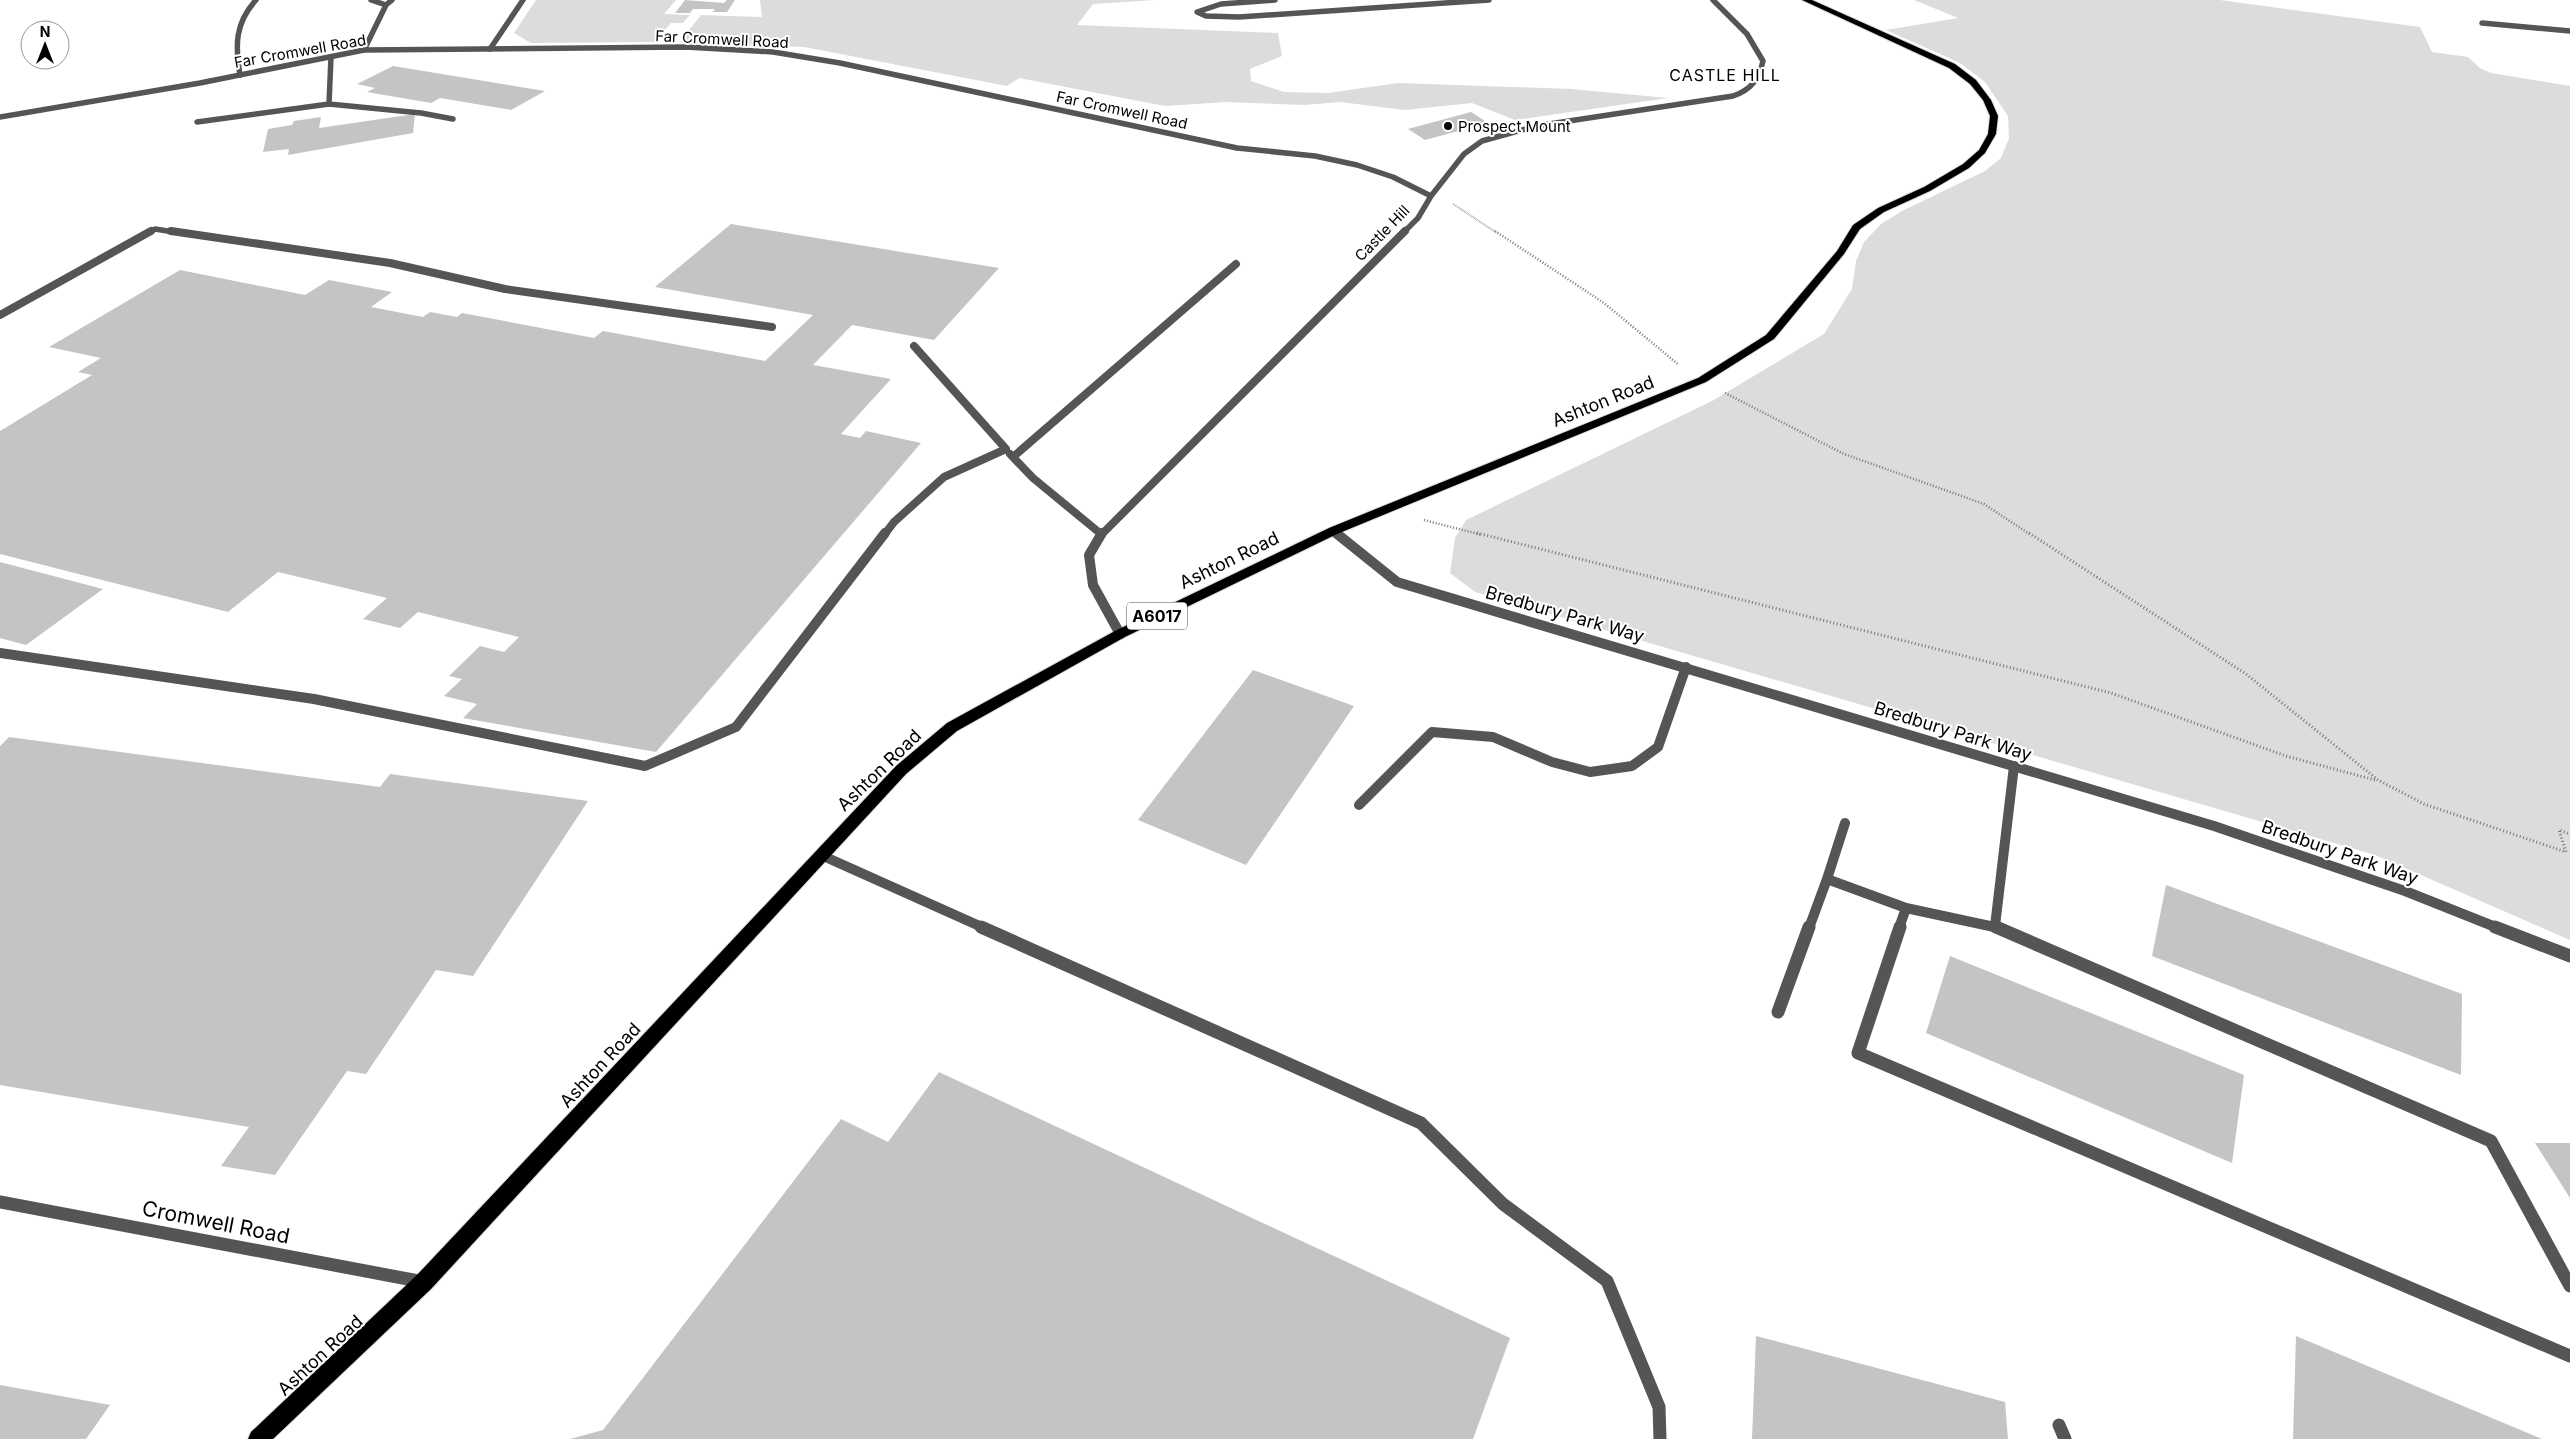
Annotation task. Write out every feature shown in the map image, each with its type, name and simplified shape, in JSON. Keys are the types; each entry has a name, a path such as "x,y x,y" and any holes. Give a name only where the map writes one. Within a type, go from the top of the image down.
{"highway":[{"name":"Ashton Road","path":"258,1439 424,1282 901,770 952,727 1120,634 1333,531 1702,380 1770,337 1841,252 1856,227 1881,210 1927,189 1966,166 1982,151 1992,134 1994,116 1987,100 1973,82 1952,66 1806,0"}],"street":[{"path":"240,75 236,31 246,10 256,0"},
{"path":"371,0 386,5"},
{"path":"382,0 386,5"},
{"path":"364,50 386,5 392,0"},
{"path":"490,50 523,0"},
{"path":"1275,0 1204,6 1197,12 1206,16 1239,17 1489,0"},
{"name":"Castle Hill","path":"1120,634 1093,585 1090,555 1101,534 1418,218 1431,196 1464,154 1482,141 1536,126 1733,96 1749,90 1760,72 1762,61 1746,34 1713,0"},
{"path":"2482,23 2570,31"},
{"name":"Far Cromwell Road","path":"0,117 240,75 364,50 686,47 773,52 840,63 1237,148 1314,156 1357,164 1431,196"},
{"path":"329,104 331,57"},
{"path":"197,122 329,104 421,113 453,119"},
{"path":"0,316 155,229 390,263 505,289 772,327"},
{"path":"1014,457 1236,264"},
{"path":"914,346 1033,478 1101,534"},
{"path":"0,653 314,699 645,766 736,727 894,522 944,477 1006,449"},
{"name":"Bredbury Park Way","path":"1333,531 1397,582 2214,826 2396,888 2570,956"},
{"path":"1359,805 1432,732 1493,737 1552,762 1590,772 1632,766 1658,747 1686,667"},
{"path":"1995,926 2014,766"},
{"path":"1778,1012 1827,879 1845,823"},
{"path":"821,855 1420,1123 1504,1204 1607,1281 1659,1407 1660,1439"},
{"path":"1827,879 1906,908 1995,926 2492,1141 2570,1286"},
{"path":"1906,908 1858,1053 2570,1356"},
{"name":"Cromwell Road","path":"0,1202 424,1282"}],"path":[{"path":"1431,196 1457,205 1530,256 1604,303 1670,358 1702,380 1844,454 1984,504 2246,674 2378,780 2424,804 2566,852 2559,830 2570,834"},
{"path":"1384,510 2112,693 2286,756 2378,780"}],"shaded area":[{"path":"536,0 676,0 664,14 690,15 683,23 671,23 655,42 531,43 514,33"},
{"path":"760,0 1155,0 1093,4 1077,25 1278,33 1282,56 1250,69 1251,81 1284,92 1328,93 1398,83 1571,89 1668,98 1515,120 1472,103 1405,110 1340,102 1305,105 1225,102 1165,106 1019,78 1007,86 804,47 682,43 685,35 701,15 762,17"},
{"path":"1914,0 2220,0 2420,27 2432,52 2468,57 2480,68 2491,73 2570,86 2570,940 2375,855 1475,592 1450,573 1455,538 1466,520 1712,401 1824,334 1852,289 1856,261 1864,242 1881,224 1902,211 1985,171 2001,158 2009,138 2008,116 1985,82 1960,63 1886,30 1958,18"}],"building":[{"path":"685,0 724,3 727,0 735,0 727,12 712,12 715,9 693,9 690,13 675,13"},
{"path":"393,66 545,91 511,110 440,98 431,103 367,92 375,88 357,84"},
{"name":"Prospect Mount","path":"1471,112 1488,123 1425,140 1408,129"},
{"path":"415,114 413,133 288,155 289,149 263,152 268,129 292,125 294,121 321,117 319,128"},
{"path":"731,224 999,268 934,340 852,325 813,365 891,379 841,434 860,438 866,431 921,443 656,752 463,718 477,704 444,696 462,679 449,676 480,646 504,652 519,637 418,612 400,628 363,619 387,598 278,572 228,612 0,554 0,431 92,375 78,372 101,358 49,347 180,270 305,295 329,280 392,292 371,307 423,317 430,312 457,317 462,313 594,338 603,331 765,361 813,315 655,287"},
{"path":"0,562 103,589 26,645 0,638"},
{"path":"1253,670 1354,706 1246,865 1138,820"},
{"path":"9,737 380,787 390,774 588,801 473,976 436,970 366,1074 347,1071 275,1175 221,1166 249,1127 0,1085 0,746"},
{"path":"2166,885 2462,994 2461,1075 2152,956"},
{"path":"1950,956 2244,1075 2232,1163 1926,1033"},
{"path":"939,1072 1510,1338 1473,1439 570,1439 603,1430 841,1119 888,1142"},
{"path":"2535,1143 2570,1143 2570,1198"},
{"path":"1756,1336 2005,1402 2008,1439 1752,1439"},
{"path":"2296,1336 2542,1439 2293,1439"},
{"path":"0,1385 110,1405 86,1439 0,1439"}],"place":[{"name":"Prospect Mount","path":"1448,126"}],"district":[{"name":"CASTLE HILL","path":"1725,75"}]}
